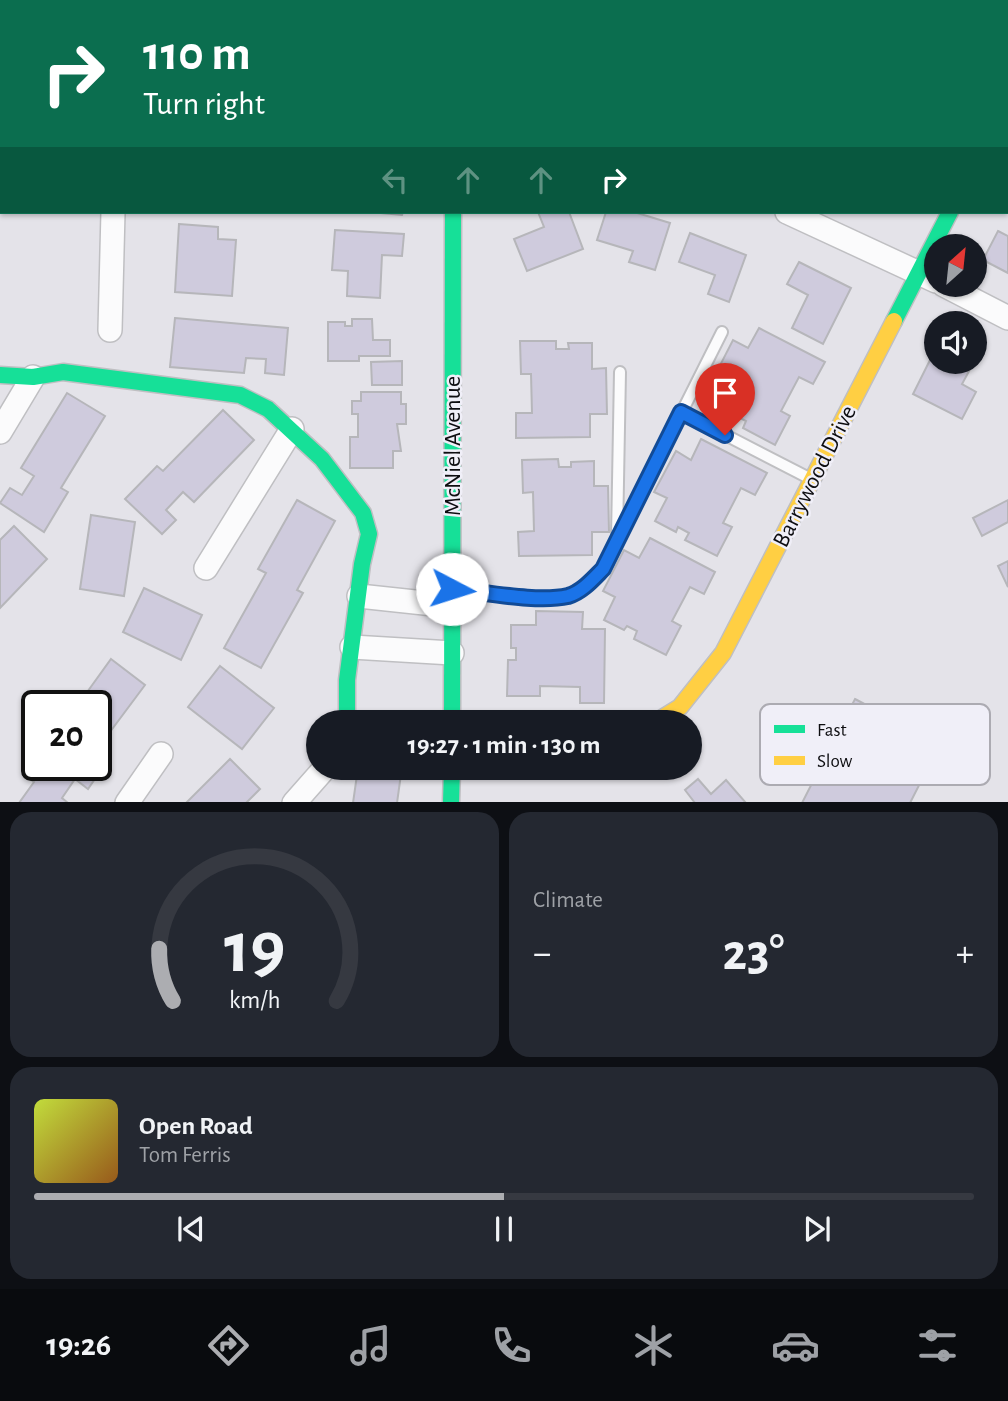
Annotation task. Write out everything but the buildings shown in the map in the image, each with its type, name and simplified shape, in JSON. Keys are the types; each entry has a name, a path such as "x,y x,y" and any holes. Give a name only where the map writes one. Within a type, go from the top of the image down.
{"street":[{"path":"110,330 113,214"},
{"name":"McNiel Avenue","path":"452,710 453,214"},
{"path":"791,214 924,275"},
{"name":"Barrywood Drive","path":"943,234 949,214"},
{"name":"Barrywood Drive","path":"674,710 723,653 812,480 924,284"},
{"path":"969,298 1008,318"},
{"path":"0,375 33,377 63,372 240,395 268,409 292,429 322,459 363,513 369,534 352,648 348,710"},
{"path":"0,432 33,377"},
{"path":"206,568 292,429"},
{"path":"359,596 452,597"},
{"path":"352,648 452,653"},
{"path":"128,802 161,754"},
{"path":"300,799 315,780"},
{"path":"451,802 452,780"}],"lane":[{"path":"452,597 570,596 587,585 603,569 722,332"},
{"path":"617,541 620,372"},
{"path":"681,412 812,480"}],"traffic: fast":[{"path":"452,710 453,214"},
{"path":"894,321 949,214"},
{"path":"0,375 33,377 63,372 240,395 268,409 322,459 363,513 369,534 362,564 347,680 347,710"},
{"path":"451,802 452,780"}],"traffic: slow":[{"path":"675,710 723,653 894,321"}],"route":[{"path":"452,589 548,597 570,596 587,585 603,569 681,412 725,435"}]}
